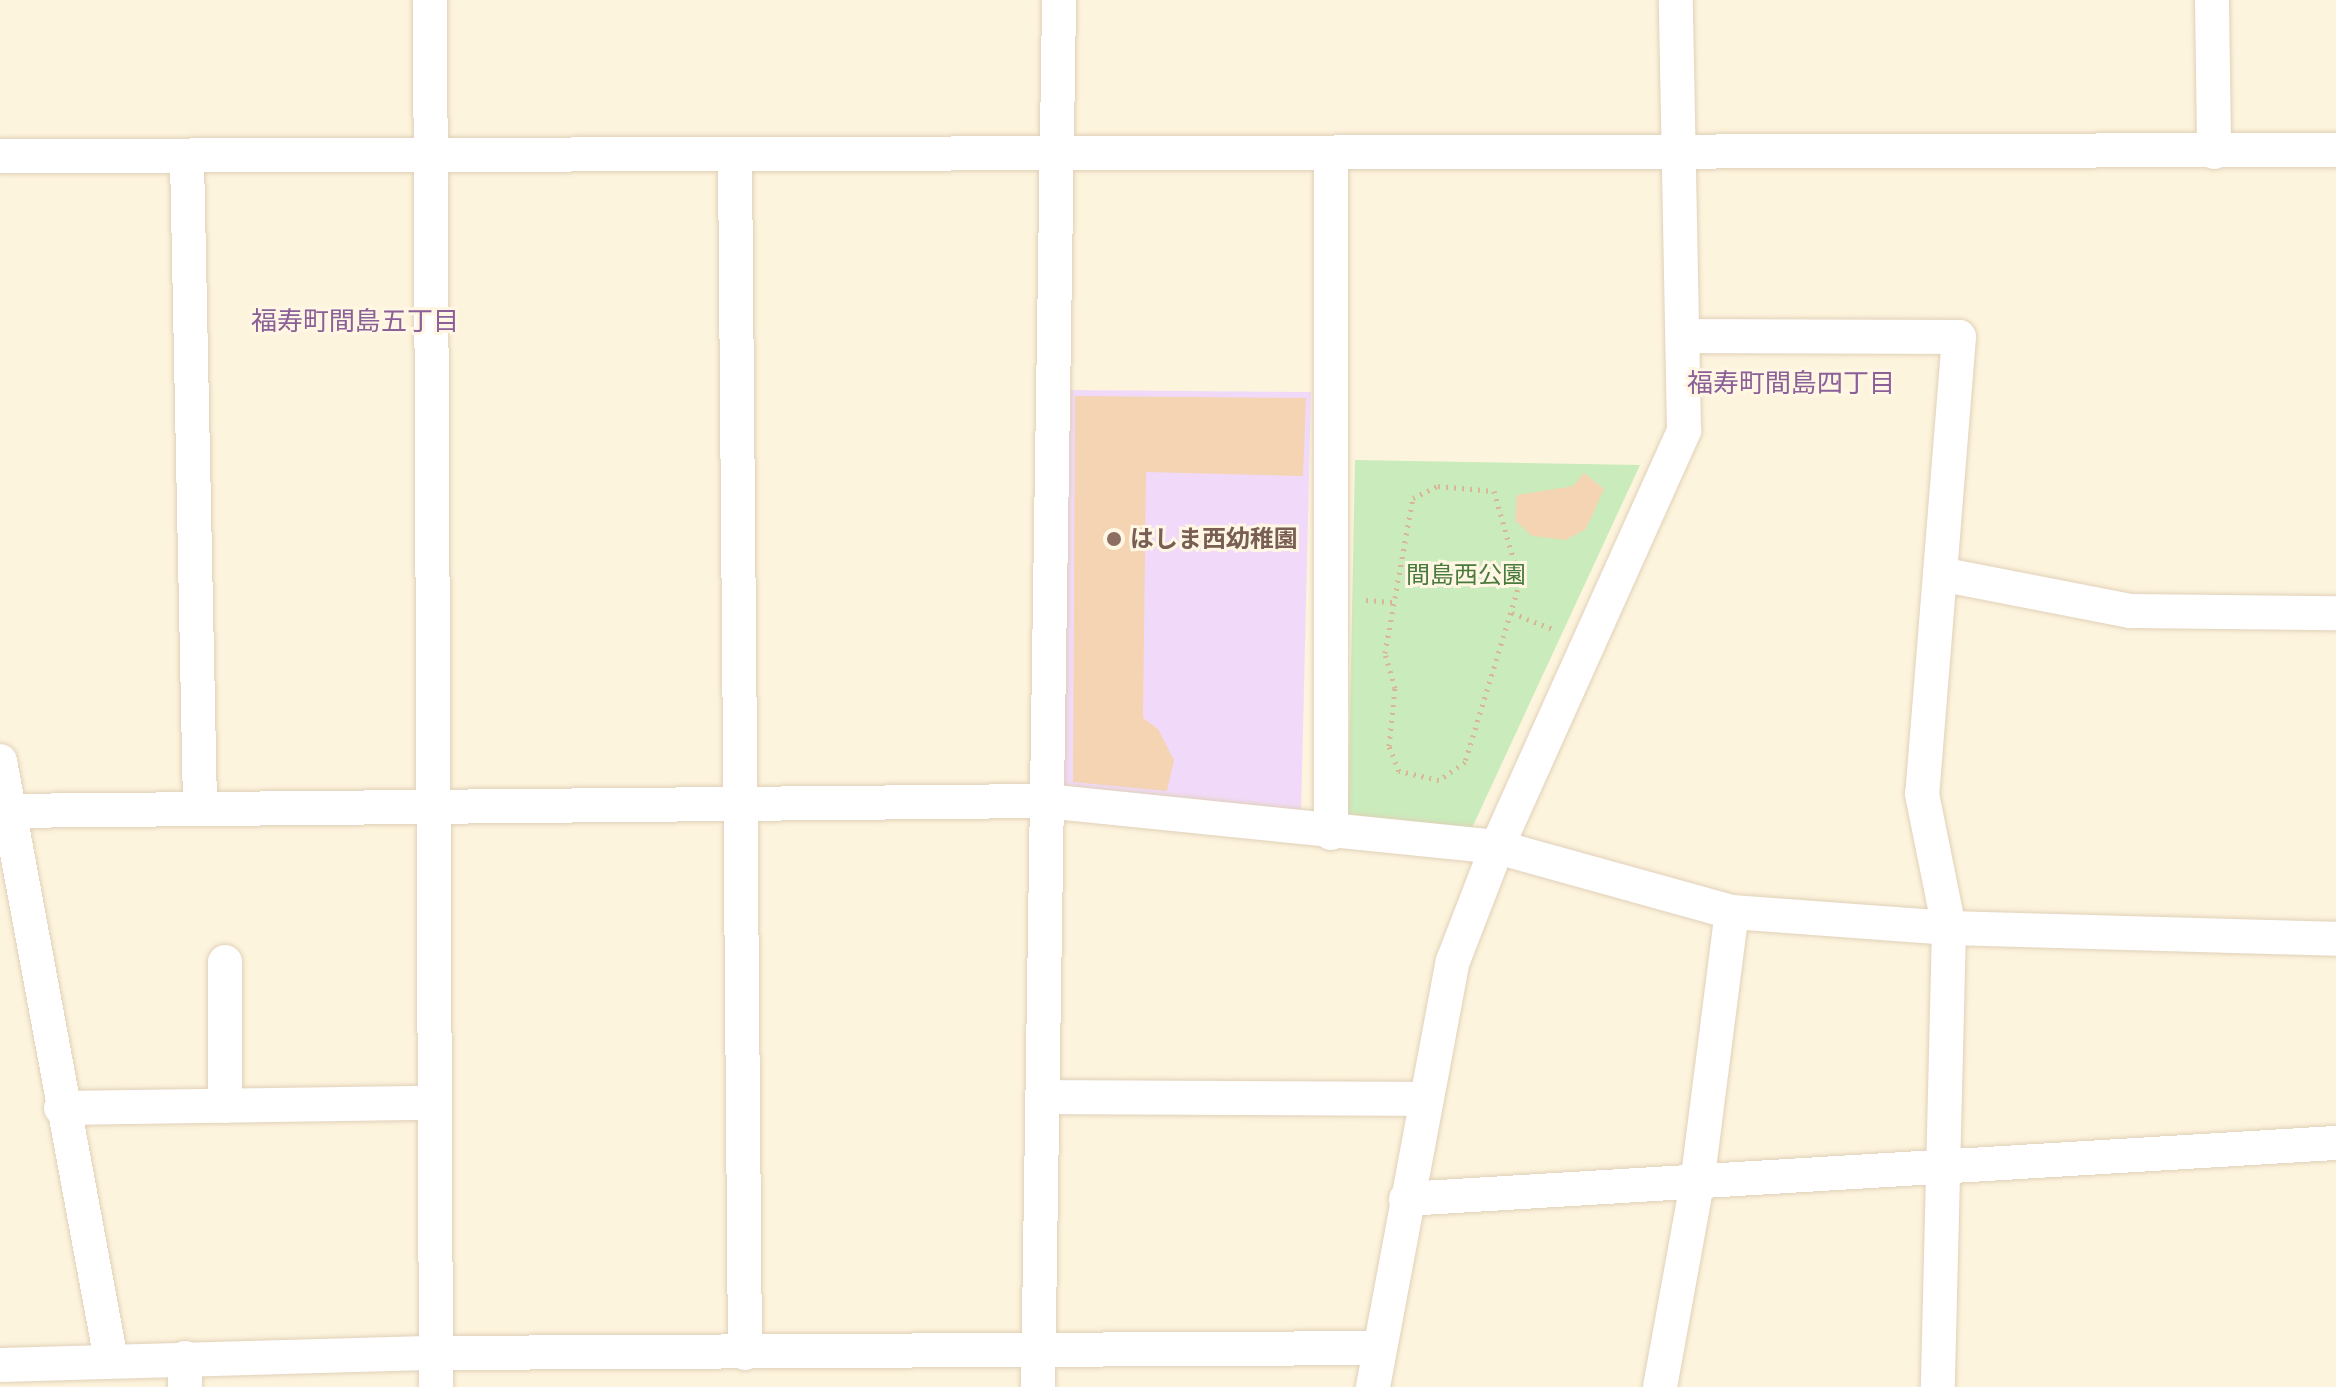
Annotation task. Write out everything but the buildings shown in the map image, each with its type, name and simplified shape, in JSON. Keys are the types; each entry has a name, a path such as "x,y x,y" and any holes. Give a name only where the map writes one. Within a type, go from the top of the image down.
{"street":[{"path":"430,0 431,1103 436,1387"},
{"path":"1038,1387 1046,1097 1045,801 1059,0"},
{"path":"1373,1387 1376,1348 1453,961 1497,847 1684,430 1688,336 1677,156 1676,0"},
{"path":"2212,0 2214,152"},
{"path":"0,156 430,160 1677,156 2336,150"},
{"path":"1331,157 1331,833"},
{"path":"187,158 200,805"},
{"path":"735,158 745,1353"},
{"path":"1688,336 1959,337 1922,794 1949,928 1938,1387"},
{"path":"1940,574 2131,611 2336,613"},
{"path":"0,761 5,810 111,1360"},
{"path":"5,810 200,805 740,805 1045,801 1331,833 1497,847 1732,912 1949,928 2336,939"},
{"path":"1660,1387 1697,1184 1732,912"},
{"path":"225,962 225,1106"},
{"path":"1046,1097 1425,1099"},
{"path":"61,1108 431,1103"},
{"path":"1406,1199 1697,1184 2336,1143"},
{"path":"0,1365 111,1360 185,1373 436,1353 1376,1348"}],"path":[{"path":"1438,486 1494,491 1520,582 1512,613 1465,762 1439,780 1399,771 1389,746 1395,688 1385,653 1413,498 1438,486"},
{"path":"1512,613 1589,644"}],"shaded area":[{"path":"1065,390 1311,392 1301,814 1064,791"}],"green space":[{"name":"間島西公園","path":"1355,460 1640,465 1471,830 1348,814"}],"place":[{"name":"はしま西幼稚園","path":"1114,539"}],"district":[{"name":"福寿町間島五丁目","path":"355,322"},
{"name":"福寿町間島四丁目","path":"1791,384"}]}
